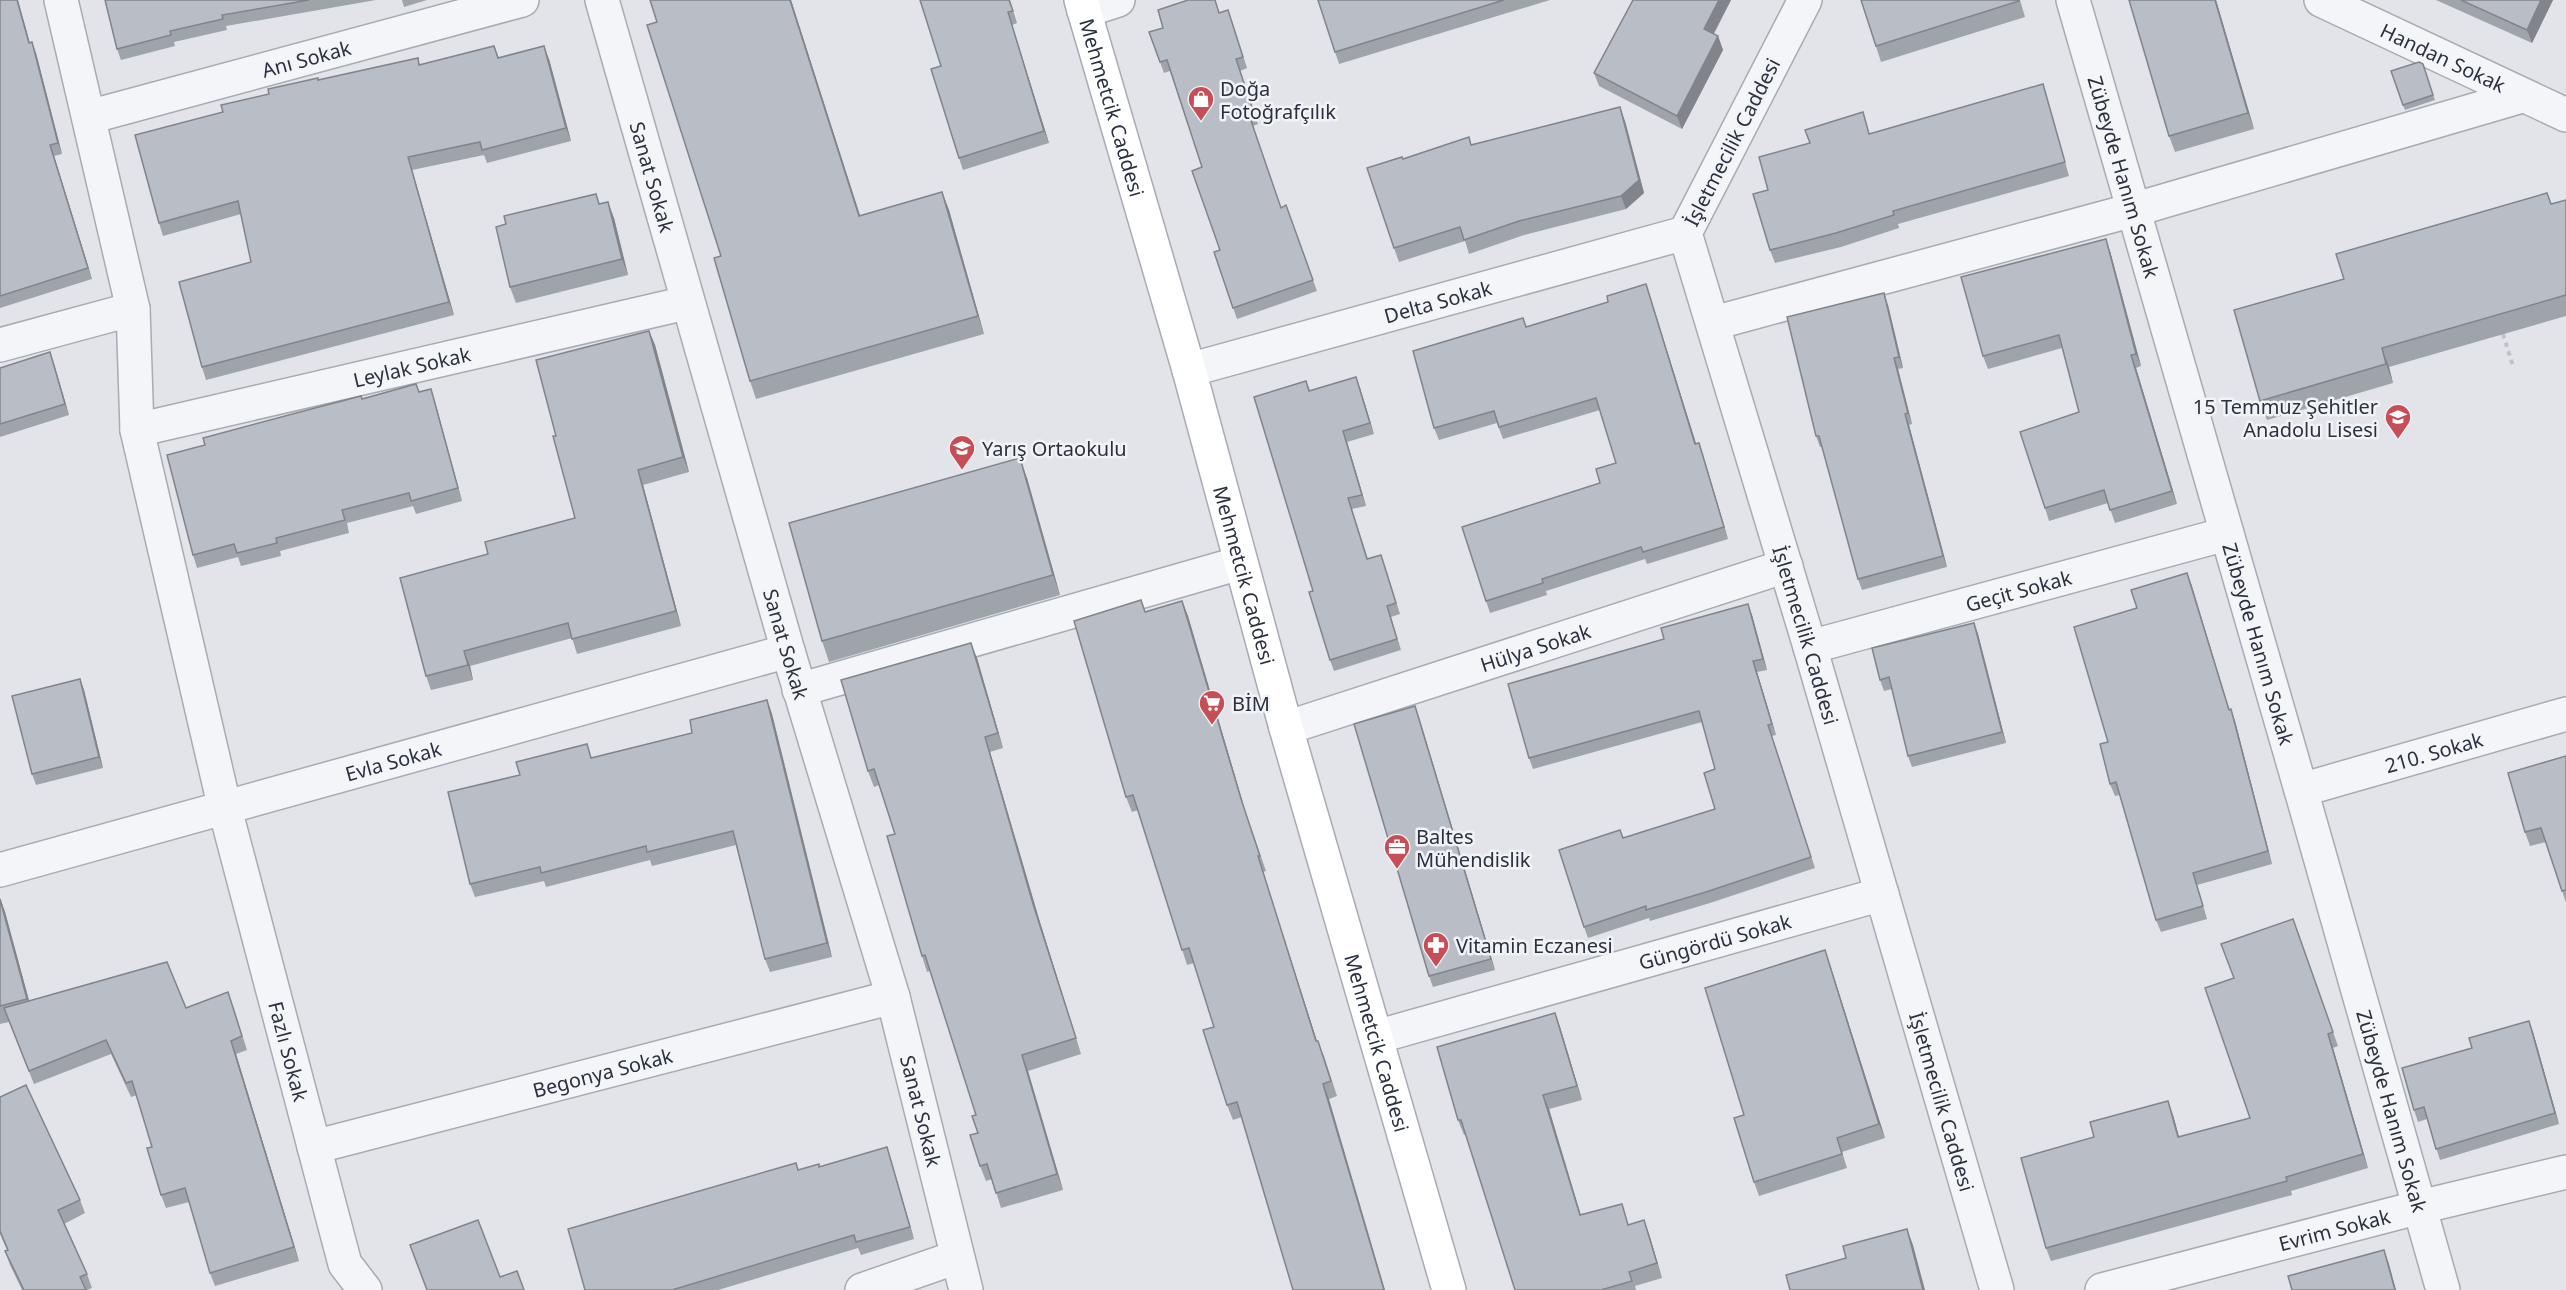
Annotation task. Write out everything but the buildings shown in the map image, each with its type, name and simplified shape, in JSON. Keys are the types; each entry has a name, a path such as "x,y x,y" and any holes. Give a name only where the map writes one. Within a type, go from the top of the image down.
{"main road":[{"name":"Mehmetcik Caddesi","path":"1083,5 1189,370 1286,728 1449,1290"}],"street":[{"name":"Fazlı Sokak","path":"61,0 133,309 137,430 225,809 345,1264 365,1290"},
{"name":"Anı Sokak","path":"89,117 522,0"},
{"name":"Sanat Sokak","path":"602,0 686,303 799,690 893,997 966,1290"},
{"path":"1083,5 1118,0"},
{"name":"İşletmecilik Caddesi","path":"1805,0 1685,232 1810,647 1997,1290"},
{"name":"Zübeyde Hanım Sokak","path":"2073,0 2443,1290"},
{"name":"Handan Sokak","path":"2321,0 2566,115"},
{"path":"1714,323 2133,210 2522,96"},
{"name":"Delta Sokak","path":"1189,370 1685,232"},
{"name":"Leylak Sokak","path":"137,430 686,303"},
{"path":"0,345 133,309"},
{"name":"Geçit Sokak","path":"1810,647 2226,534"},
{"path":"799,690 1240,562"},
{"name":"Hülya Sokak","path":"1286,728 1786,566"},
{"name":"Evla Sokak","path":"0,870 788,651"},
{"name":"210. Sokak","path":"2301,790 2566,714"},
{"name":"Güngördü Sokak","path":"1376,1037 1882,894"},
{"name":"Begonya Sokak","path":"314,1147 893,997"},
{"name":"Evrim Sokak","path":"2102,1290 2420,1207 2566,1172"},
{"path":"862,1290 957,1257"}],"path":[{"path":"2503,334 2513,366"}],"place":[{"name":"Doğa Fotoğrafçılık","path":"1201,122"},
{"name":"15 Temmuz Şehitler Anadolu Lisesi","path":"2398,440"},
{"name":"Yarış Ortaokulu","path":"962,471"},
{"name":"BİM","path":"1212,726"},
{"name":"Baltes Mühendislik","path":"1397,870"},
{"name":"Vitamin Eczanesi","path":"1436,968"}]}
